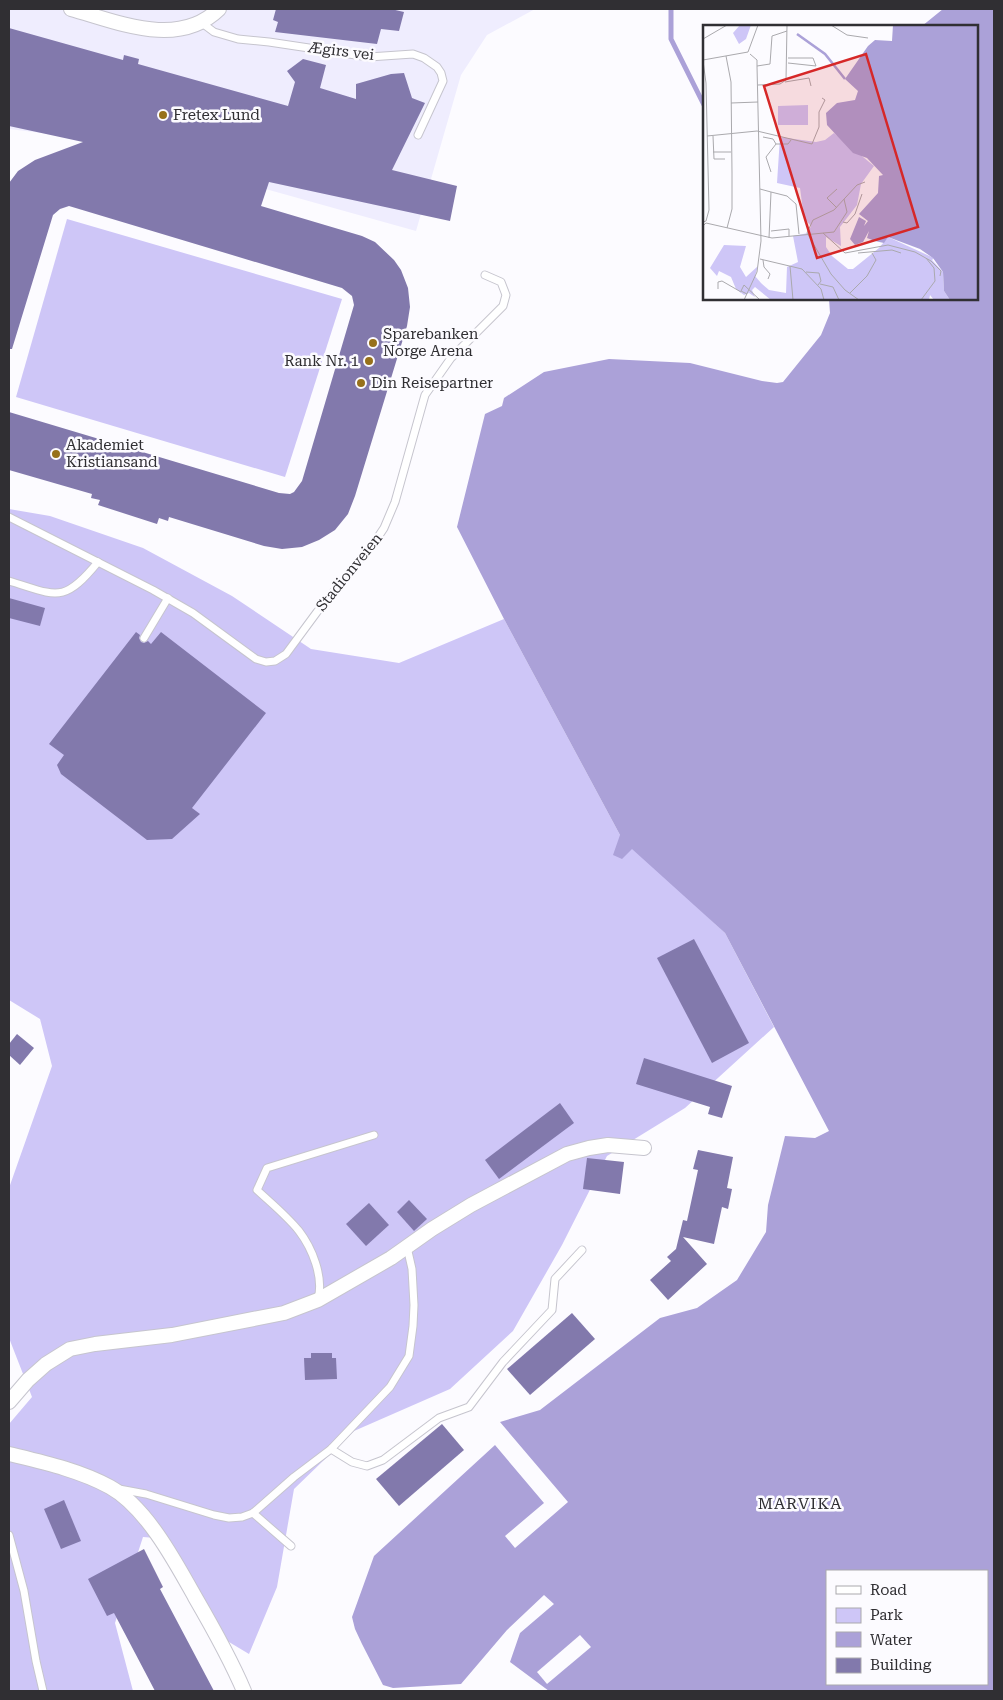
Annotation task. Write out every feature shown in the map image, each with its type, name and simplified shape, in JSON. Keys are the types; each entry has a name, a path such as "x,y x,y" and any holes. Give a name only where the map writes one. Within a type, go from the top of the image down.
{"street":[{"path":"70,9 146,29 170,31 202,23 219,9"},
{"path":"9,1402 28,1380 46,1364 70,1349 147,1336 172,1335 284,1313 318,1300 407,1248 432,1229 471,1205 567,1154 608,1145 644,1148"},
{"path":"9,1454 73,1472 111,1487 129,1500 148,1521 182,1574 214,1630 244,1691"}],"lane":[{"name":"Ægirs vei","path":"202,23 214,32 238,39 370,57 413,54 424,58 437,67 443,81 418,135"},
{"name":"Stadionveien","path":"9,517 168,598 193,613 256,659 266,662 275,661 286,654 384,528 397,493 425,395 451,358 499,312 505,301 506,296 501,282 487,276"},
{"path":"9,581 50,593 61,594 79,584 98,562"},
{"path":"144,638 168,598"},
{"path":"318,1300 319,1283 317,1270 306,1241 298,1230 258,1190 267,1168 374,1135"},
{"path":"111,1487 146,1494 229,1518 253,1513 331,1449 390,1387 409,1356 414,1326 414,1305 412,1269 407,1248"},
{"path":"331,1449 352,1462 367,1466 383,1460 439,1418 469,1407 503,1362 552,1310 555,1279 582,1250"},
{"path":"253,1513 291,1546"},
{"path":"9,1535 24,1591 43,1691"}],"shaded area":[{"path":"9,9 535,9 487,35 461,75 416,231 83,138 9,129"}],"green space":[{"path":"67,219 342,299 285,477 16,397"},
{"path":"9,509 50,516 143,548 232,596 311,649 399,663 504,619 620,835 725,933 774,1027 685,1108 607,1156 562,1245 513,1331 450,1389 354,1431 294,1489 277,1587 249,1654 214,1633 169,1539 143,1537 115,1623 133,1691 9,1691 9,1424 32,1397 9,1338 9,1188 52,1066 40,1019 9,1000"}],"water":[{"path":"943,9 994,9 994,1691 549,1691 510,1662 520,1633 554,1604 544,1595 507,1630 461,1684 393,1688 383,1685 355,1629 352,1617 374,1556 495,1445 544,1503 505,1536 515,1548 568,1502 500,1422 540,1410 660,1318 697,1308 737,1280 766,1232 768,1205 785,1136 815,1138 829,1131 725,933 632,849 622,859 613,855 620,835 457,527 485,414 502,406 504,398 544,372 609,359 690,363 762,381 783,382 821,335 830,313 829,300 978,300 978,25 923,25"}],"pier":[{"path":"580,1635 591,1647 547,1684 537,1672"}],"building":[{"path":"276,9 391,9 404,12 399,31 381,29 377,44 275,32 278,22 273,20"},
{"path":"9,28 123,60 124,55 139,59 138,64 288,106 295,82 287,71 303,59 326,65 320,88 356,99 356,84 391,74 404,73 412,98 425,103 392,170 457,186 450,221 269,182 261,206 362,236 375,242 394,260 401,270 408,288 410,307 407,326 355,496 348,514 335,530 319,540 302,547 282,549 264,546 169,517 168,521 159,518 157,524 98,505 100,500 91,498 92,494 9,470 9,412 279,493 290,494 294,492 302,481 354,305 352,296 342,288 69,206 60,209 53,215 12,349 9,349 9,183 18,171 35,160 83,142 9,126"},
{"path":"9,598 45,608 40,626 9,618"},
{"path":"136,632 140,635 141,642 148,641 151,644 161,632 266,713 192,808 200,814 172,839 147,840 61,774 57,765 64,755 49,744"},
{"path":"694,939 749,1043 712,1063 657,958"},
{"path":"17,1034 34,1048 20,1065 9,1055 9,1044"},
{"path":"644,1058 732,1086 722,1118 708,1114 710,1107 636,1084"},
{"path":"560,1103 574,1123 499,1179 485,1160"},
{"path":"698,1150 733,1157 727,1188 732,1189 728,1209 722,1207 714,1244 683,1237 707,1264 668,1300 650,1280 671,1261 667,1257 676,1249 683,1220 687,1221 698,1170 693,1169"},
{"path":"587,1158 624,1162 620,1194 583,1189"},
{"path":"409,1200 427,1219 414,1231 397,1212"},
{"path":"369,1203 389,1225 366,1246 346,1224"},
{"path":"572,1313 595,1339 530,1395 507,1369"},
{"path":"311,1353 332,1353 332,1358 336,1358 337,1379 305,1380 304,1358 311,1358"},
{"path":"442,1424 464,1450 399,1506 376,1479"},
{"path":"64,1500 81,1541 61,1549 44,1509"},
{"path":"144,1549 163,1587 160,1589 214,1691 155,1691 114,1613 107,1616 88,1579"}],"waterway":[{"path":"671,9 671,39 703,103"}],"place":[{"name":"Fretex Lund","path":"163,115"},
{"name":"Sparebanken Norge Arena","path":"373,343"},
{"name":"Rank Nr. 1","path":"369,361"},
{"name":"Din Reisepartner","path":"361,383"},
{"name":"Akademiet Kristiansand","path":"56,454"}],"district":[{"name":"MARVIKA","path":"800,1503"}]}
